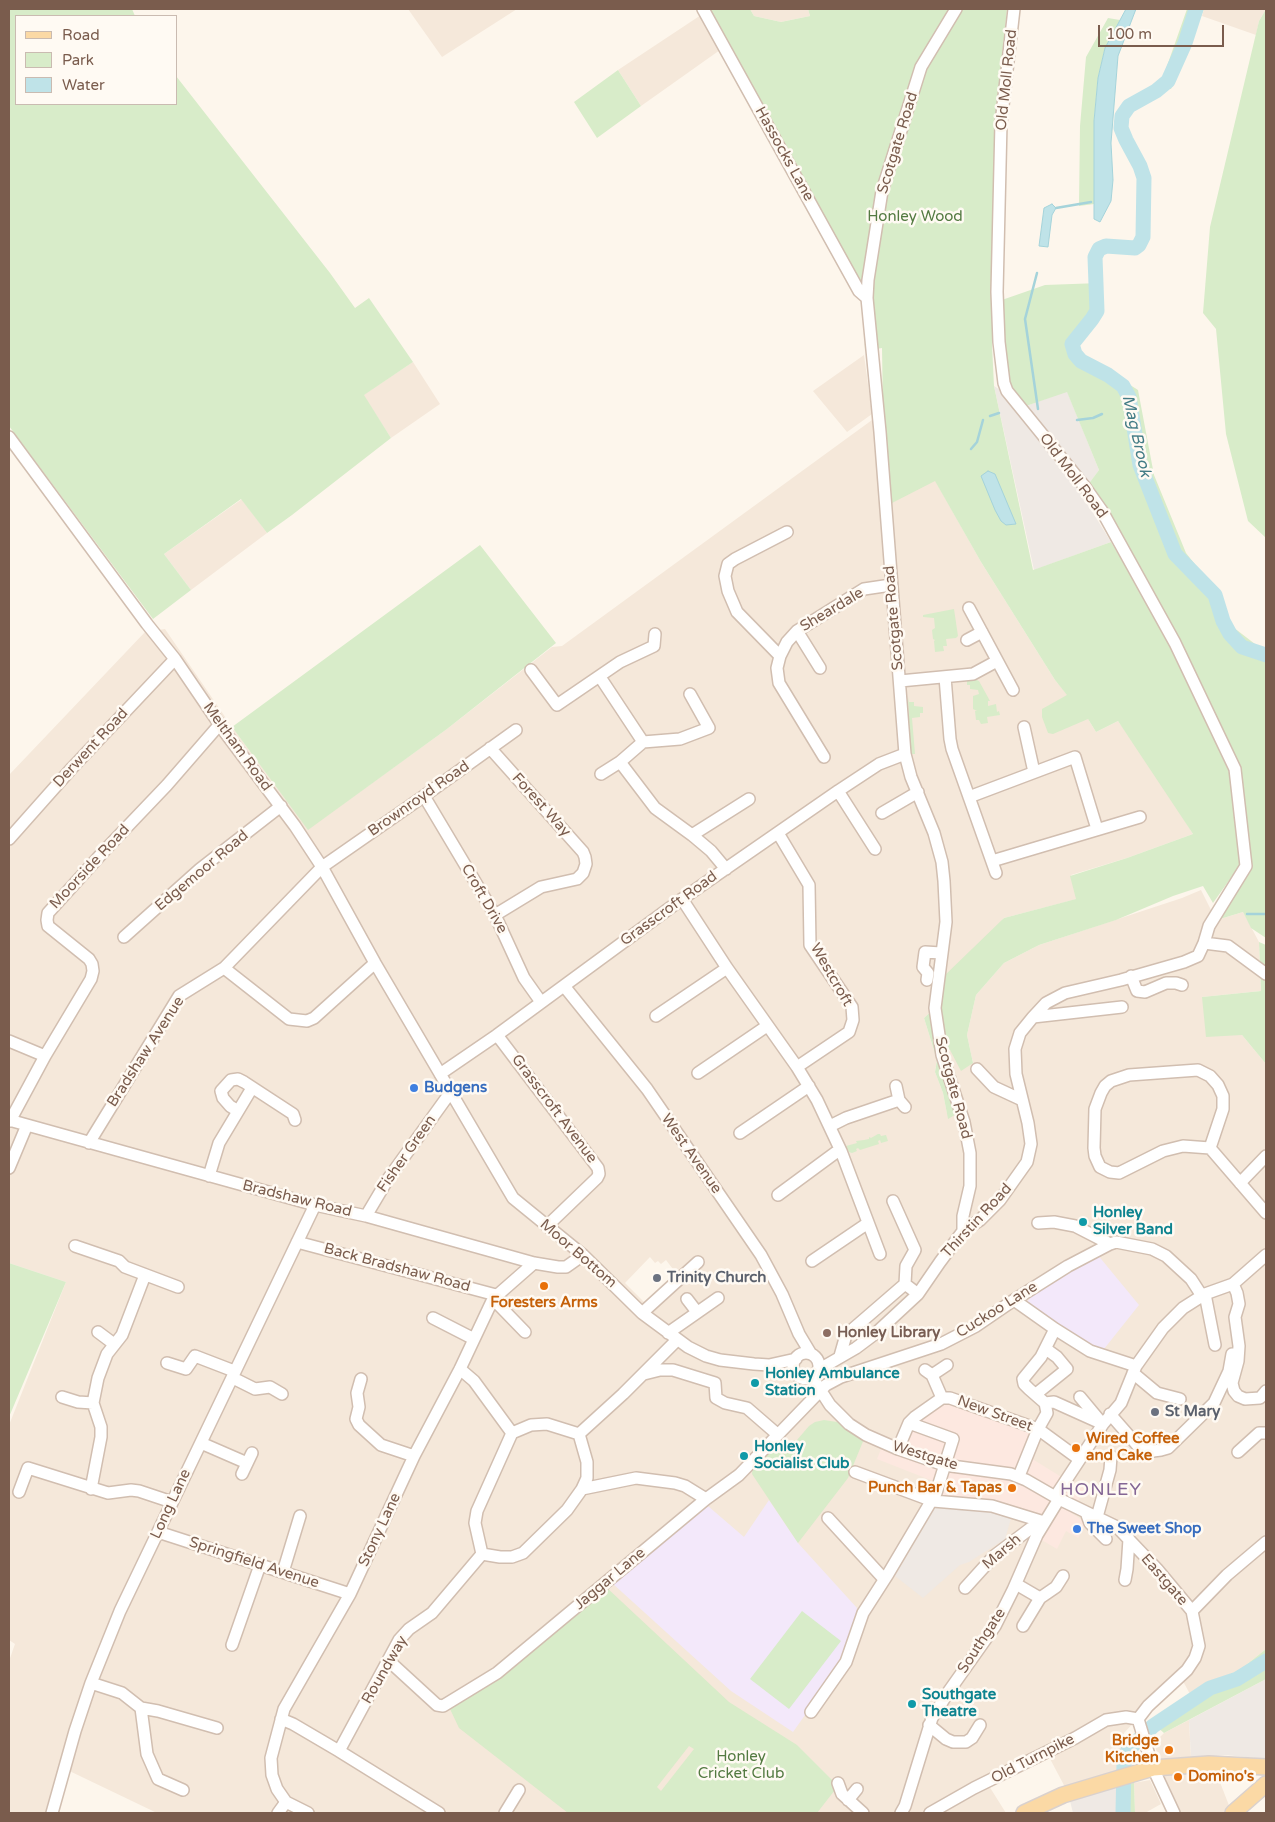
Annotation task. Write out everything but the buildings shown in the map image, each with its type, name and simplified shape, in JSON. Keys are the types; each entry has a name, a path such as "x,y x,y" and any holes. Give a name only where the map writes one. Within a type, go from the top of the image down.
{"main road":[{"path":"1024,1813 1051,1799 1153,1768 1209,1764 1264,1767 1266,1775 1264,1789 1237,1813"},
{"path":"1233,1813 1264,1789"}],"street":[{"name":"Hassocks Lane","path":"703,9 859,291 867,298"},
{"name":"Scotgate Road","path":"956,9 921,67 882,191 868,280 867,298 880,432 905,754 907,764 934,833 942,862 944,881 946,922 935,1008 942,1055 964,1122 970,1152 970,1186 963,1216 964,1231"},
{"name":"Old Moll Road","path":"1014,9 1001,122 997,292 999,342 1004,383 1007,391 1085,487 1102,511 1175,643 1235,769 1246,866 1209,926 1204,943"},
{"name":"Meltham Road","path":"9,437 175,659 220,724 281,806 322,867 374,963 440,1074"},
{"path":"780,656 737,612 728,591 725,576 728,564 735,559 787,532"},
{"name":"Sheardale","path":"824,757 779,683 777,668 780,656 787,642 796,631 864,589 891,585"},
{"path":"969,608 1013,690"},
{"path":"796,631 820,668"},
{"path":"967,640 982,632"},
{"path":"531,670 557,705 620,662 654,646 655,634"},
{"name":"Derwent Road","path":"9,839 72,768 175,659"},
{"path":"900,681 973,674 997,661"},
{"path":"600,677 643,742"},
{"path":"945,677 950,739 996,873"},
{"path":"601,774 620,762 643,742 680,739 712,732 690,694"},
{"name":"Moorside Road","path":"9,1121 91,979 93,971 89,959 48,926 48,913 167,785 220,724"},
{"path":"1024,727 1034,772"},
{"name":"Brownroyd Road","path":"322,867 516,730"},
{"name":"Forest Way","path":"490,748 583,852 586,864 583,872 577,879 541,887 495,915"},
{"name":"Grasscroft Road","path":"440,1074 497,1035 682,899 838,791 879,764 905,754"},
{"path":"969,797 1075,757 1097,829"},
{"path":"620,762 655,808 711,851 726,869"},
{"path":"838,791 875,849"},
{"path":"882,813 918,792"},
{"name":"Croft Drive","path":"424,796 495,915 524,978 541,1002"},
{"path":"692,835 749,799"},
{"name":"Edgemoor Road","path":"124,937 200,869 281,806"},
{"path":"992,861 1140,816"},
{"name":"Westcroft","path":"778,834 809,885 810,945 852,1007 853,1020 849,1032 797,1067"},
{"name":"Bradshaw Avenue","path":"89,1143 179,996 224,968 322,867"},
{"path":"682,899 727,968 809,1086 841,1151 880,1254"},
{"path":"1204,943 1228,946 1266,974"},
{"name":"Thirstin Road","path":"815,1374 876,1333 918,1294 964,1231 980,1220 1000,1200 1027,1162 1031,1144 1016,1074 1015,1049 1020,1033 1033,1016 1046,1003 1064,993 1121,980 1184,962 1198,956 1204,943"},
{"path":"927,980 928,973 924,968 925,952 941,953"},
{"path":"224,968 289,1019 307,1021 314,1018 374,963"},
{"path":"656,1016 727,968"},
{"path":"1131,976 1137,991 1145,992 1166,983 1176,983 1182,986"},
{"name":"West Avenue","path":"564,986 647,1089 761,1255 782,1294 799,1334 812,1355"},
{"path":"1033,1016 1122,1008"},
{"path":"698,1073 767,1026"},
{"name":"Grasscroft Avenue","path":"497,1035 598,1168 599,1174 596,1178 547,1226"},
{"path":"9,1041 45,1056"},
{"path":"977,1069 994,1087 1022,1100"},
{"path":"1210,1148 1223,1109 1223,1096 1218,1085 1210,1076 1198,1070 1129,1075 1111,1081 1101,1093 1095,1109 1094,1156 1100,1166 1110,1172 1119,1173 1163,1151 1183,1146 1210,1148 1266,1213"},
{"name":"Moor Bottom","path":"440,1074 513,1198 583,1255 642,1313 673,1336 706,1356 720,1360 769,1365 798,1376"},
{"path":"238,1111 223,1098 221,1091 230,1080 238,1079 293,1114 296,1120"},
{"path":"740,1133 809,1086"},
{"path":"830,1126 846,1118 902,1104 896,1086"},
{"path":"210,1176 219,1143 252,1088"},
{"name":"Fisher Green","path":"366,1216 388,1179 450,1093"},
{"name":"Bradshaw Road","path":"9,1121 315,1205 366,1216 534,1263 566,1267 583,1255"},
{"path":"9,1168 27,1125"},
{"path":"778,1195 841,1151"},
{"path":"1240,1184 1266,1156"},
{"path":"840,1356 846,1335 905,1284 906,1266 915,1250 893,1201"},
{"name":"Long Lane","path":"52,1813 75,1732 120,1611 315,1205"},
{"path":"1038,1223 1054,1222 1075,1226 1113,1243 1152,1249 1166,1256 1191,1279 1204,1295 1215,1345"},
{"path":"812,1261 868,1223"},
{"name":"Back Bradshaw Road","path":"297,1242 495,1297"},
{"name":"Cuckoo Lane","path":"820,1391 826,1385 856,1372 918,1353 976,1326 1068,1266 1113,1243"},
{"path":"75,1246 119,1261 124,1267 178,1287"},
{"path":"1266,1255 1233,1284 1237,1292 1239,1304 1235,1317 1239,1346 1238,1361 1232,1383 1234,1391 1238,1396 1245,1399 1260,1398 1266,1391"},
{"path":"642,1313 698,1262"},
{"name":"Stony Lane","path":"286,1802 277,1790 272,1775 271,1758 284,1709 350,1594 414,1456 495,1297 534,1263"},
{"path":"90,1488 101,1427 93,1403 98,1378 107,1354 122,1335 145,1275"},
{"path":"905,1284 918,1294"},
{"name":"Southgate","path":"901,1813 905,1806 929,1725 948,1691 995,1626 1016,1584 1036,1535 1079,1459 1110,1414 1121,1403 1134,1370 1163,1328 1183,1308 1204,1295 1233,1284"},
{"path":"495,1297 525,1332"},
{"path":"579,1434 644,1374 667,1350 673,1336 697,1312 718,1298"},
{"path":"687,1299 697,1312"},
{"path":"1014,1300 1055,1330 1090,1351 1134,1370 1157,1393 1180,1399"},
{"path":"433,1318 474,1339"},
{"path":"1019,1476 1038,1428 1047,1413 1046,1403 1029,1389 1018,1384 1036,1365 1055,1330"},
{"path":"98,1332 114,1344"},
{"name":"West Avenue","path":"797,1358 799,1334"},
{"path":"1036,1394 1067,1369 1057,1356 1046,1348"},
{"path":"667,1350 668,1362 672,1370"},
{"path":"806,1353 812,1355 818,1362 815,1374 805,1378 798,1376 794,1367 797,1358 806,1353"},
{"path":"1110,1414 1138,1446 1153,1450 1168,1448 1214,1404 1224,1384 1232,1354"},
{"name":"Thirstin Road","path":"812,1355 840,1356"},
{"path":"166,1363 186,1370 195,1356 234,1375 255,1389 270,1387 282,1394"},
{"name":"Moor Bottom","path":"769,1365 797,1358"},
{"path":"942,1398 929,1373 946,1365"},
{"path":"460,1369 474,1381 512,1433"},
{"path":"644,1374 672,1370 715,1383 716,1398 725,1403 747,1408 777,1434"},
{"name":"Westgate","path":"815,1374 820,1391 830,1405 849,1424 866,1435 898,1449 944,1465 1019,1476 1057,1498"},
{"path":"361,1379 357,1393 359,1407 356,1419 360,1425 381,1445 414,1456"},
{"name":"Jaggar Lane","path":"389,1661 437,1705 443,1706 496,1673 706,1499 739,1475 820,1391"},
{"path":"62,1397 78,1402 93,1403"},
{"path":"1080,1397 1103,1424"},
{"name":"New Street","path":"898,1449 909,1423 914,1417 942,1398 950,1398 1038,1428 1079,1459"},
{"path":"1046,1403 1054,1402 1103,1424"},
{"path":"811,1712 846,1662 863,1613 933,1501 953,1439 909,1423"},
{"path":"547,1424 579,1434 587,1462 587,1478 582,1489 566,1510 523,1553 512,1557 482,1554 475,1523 477,1511 512,1433 531,1425 547,1424"},
{"path":"1238,1452 1259,1433 1266,1433"},
{"path":"201,1443 247,1463"},
{"path":"1106,1539 1090,1523 1110,1470 1111,1456"},
{"path":"19,1492 28,1468 108,1493 131,1490 140,1491 172,1502"},
{"path":"855,1472 933,1501 992,1506 1044,1522"},
{"path":"582,1489 636,1478 675,1483 685,1486 706,1499"},
{"name":"Eastgate","path":"1057,1498 1116,1527 1157,1570 1192,1612 1199,1646 1195,1658 1187,1670 1148,1706 1139,1723"},
{"path":"283,1572 300,1516"},
{"path":"828,1518 884,1579"},
{"name":"Marsh","path":"965,1588 994,1556 1031,1528 1044,1522"},
{"name":"Springfield Avenue","path":"158,1532 350,1594"},
{"path":"1124,1580 1127,1569 1129,1539"},
{"path":"1192,1612 1227,1575 1266,1542"},
{"name":"Roundway","path":"339,1751 400,1640 409,1629 432,1613 482,1554"},
{"path":"232,1645 260,1565"},
{"path":"1023,1626 1040,1598 1056,1588 1063,1576"},
{"path":"1016,1584 1040,1598"},
{"path":"92,1683 122,1693 141,1708 217,1728"},
{"path":"141,1708 147,1754 158,1779 183,1790"},
{"name":"Old Turnpike","path":"930,1813 974,1788 1075,1738 1106,1720 1126,1717 1139,1723"},
{"path":"281,1719 339,1751 439,1813"},
{"path":"1139,1723 1153,1768 1174,1813"},
{"path":"929,1725 946,1739 953,1742 966,1742 972,1738 980,1725"},
{"path":"838,1783 842,1794 864,1813"},
{"path":"848,1800 857,1789"},
{"path":"505,1813 519,1790"},
{"path":"278,1813 286,1802 308,1813"}],"shaded area":[{"path":"408,9 517,9 442,57"},
{"path":"750,9 808,9 810,16 781,22 754,16"},
{"path":"1204,9 1266,9 1259,21 1256,35 1202,16"},
{"path":"701,15 720,50 641,106 618,70"},
{"path":"864,355 872,414 847,432 813,391"},
{"path":"413,362 440,404 391,438 363,395"},
{"path":"994,386 1026,406 1067,391 1099,470 1087,486 1085,500 1111,542 1034,570"},
{"path":"883,412 892,502 935,480 981,562 1055,680 1088,719 1096,732 1118,721 1156,773 1193,834 1127,858 1071,875 1077,899 1004,918 938,1005 924,1018 937,1060 935,1072 943,1093 948,1118 940,1054 950,1050 973,1063 967,1035 976,995 1004,963 1039,945 1201,890 1212,912 1220,919 1243,912 1259,942 1261,991 1202,997 1242,1035 1266,1064 1266,1649 1241,1669 1190,1694 1179,1674 1124,1733 1122,1772 1066,1789 1048,1755 989,1786 1006,1813 157,1813 59,1766 45,1813 9,1813 9,1661 15,1644 9,1640 9,1425 66,1282 9,1263 9,775 145,632 165,629 232,727 308,829 447,729 552,647 562,646","holes":["650,1257 655,1263 658,1261 661,1264 666,1260 679,1277 647,1305 625,1283"]},
{"path":"242,499 267,533 191,590 164,554"},
{"path":"1097,1254 1139,1305 1104,1349 1085,1343 1026,1303 1032,1296 1082,1261"},
{"path":"950,1403 970,1408 1032,1433 1026,1455 1085,1489 1071,1513 1087,1523 1078,1538 1066,1531 1057,1549 1040,1539 1049,1521 939,1498 933,1481 877,1459 881,1449 900,1456 910,1432 918,1421 939,1406"},
{"path":"769,1500 798,1543 857,1608 844,1660 793,1732 731,1691 612,1583 708,1506 744,1537"},
{"path":"935,1508 1001,1512 1012,1515 1005,1539 969,1562 960,1565 923,1598 895,1576"},
{"path":"1266,1679 1266,1759 1225,1755 1191,1758 1189,1720"},
{"path":"1189,1720 1191,1758 1162,1760 1158,1756 1154,1743 1164,1733"},
{"path":"1216,1772 1230,1808 1224,1813 1181,1813 1165,1784 1165,1776 1180,1773"},
{"path":"1150,1780 1161,1804 1145,1813 1135,1813 1134,1783"},
{"path":"1118,1785 1118,1813 1073,1813 1070,1801"}],"green space":[{"path":"9,9 132,9 135,15 15,15 15,105 178,105 178,79 330,273 355,308 369,298 413,362 364,395 391,438 267,533 241,499 164,554 191,590 153,619 9,426"},
{"name":"Honley Wood","path":"709,9 750,9 754,16 781,22 810,16 808,9 1007,9 995,125 992,345 994,386 1033,570 1111,542 1168,638 1229,772 1240,865 1213,903 1203,886 1173,896 1116,920 1039,945 1004,963 976,995 967,1035 973,1063 961,1071 950,1050 940,1054 958,1113 948,1119 943,1093 935,1072 937,1060 924,1018 938,1005 942,978 1004,918 1076,899 1070,876 1193,834 1118,721 1096,732 1088,719 1053,734 1048,733 1042,717 1042,709 1067,695 1055,680 981,562 935,481 892,503 883,412 882,348 865,351 864,309 856,277 762,110"},
{"path":"1187,9 1204,9 1171,89 1160,86"},
{"path":"1266,9 1266,538 1248,521 1226,434 1216,329 1203,313 1210,227 1259,21"},
{"path":"1108,18 1120,20 1105,48 1098,78 1094,121 1094,204 1079,206 1080,126 1086,57"},
{"path":"618,70 641,106 597,138 574,102"},
{"path":"1100,283 1100,310 1095,320 1076,345 1077,351 1138,390 1154,475 1186,553 1220,596 1229,624 1266,650 1266,938 1251,928 1243,912 1220,919 1252,869 1238,768 1176,632 1100,504 1087,486 1099,470 1067,392 1026,406 1017,399 1003,361 999,301 1045,285"},
{"path":"480,545 556,643 447,729 308,830 232,727"},
{"path":"954,609 958,636 946,639 947,646 943,646 944,651 935,652 935,640 933,639 932,630 935,628 934,618 923,617 923,615"},
{"path":"974,679 979,681 990,701 988,701 988,706 996,704 997,712 999,711 1000,715 987,717 988,723 981,724 979,720 976,720 975,711 977,711 973,709 973,696 979,694 978,690 970,689 970,685 967,685 967,680"},
{"path":"908,697 909,702 914,702 914,706 923,707 923,713 920,713 920,717 912,718 915,754 910,754 908,739 910,739"},
{"path":"1259,942 1266,945 1266,1064 1242,1035 1206,1037 1202,997 1261,991"},
{"path":"878,1134 881,1136 886,1135 888,1141 881,1143 880,1140 878,1141 879,1144 860,1150 858,1148 856,1149 857,1151 852,1153 849,1152 846,1146 857,1143 856,1141 869,1139 869,1137 871,1138"},
{"path":"9,1263 66,1282 9,1417"},
{"path":"824,1420 837,1422 864,1439 848,1478 798,1543 752,1474 753,1465 781,1440 791,1447 809,1426"},
{"name":"Honley Cricket Club","path":"606,1587 729,1702 797,1745 838,1786 817,1813 568,1813 459,1728 450,1709 497,1679","holes":["689,1746 694,1749 661,1791 657,1787"]},
{"path":"802,1611 841,1641 789,1709 750,1679"},
{"path":"1266,1649 1266,1679 1164,1733 1150,1721 1190,1694 1241,1669"},
{"path":"1134,1783 1135,1813 1118,1813 1118,1785"}],"water":[{"path":"1126,9 1136,9 1118,56 1111,143 1113,180 1111,201 1100,222 1094,219 1094,121 1098,78 1105,48"},
{"path":"1052,204 1056,208 1052,215 1048,247 1039,246 1044,208"},
{"path":"988,471 995,474 1016,524 1006,525 1001,521 995,510 981,476"}],"waterway":[{"name":"Mag Brook","path":"1196,9 1185,43 1168,81 1156,91 1129,106 1122,116 1121,128 1144,178 1143,237 1135,248 1106,246 1099,249 1095,257 1097,311 1072,344 1075,354 1081,361 1108,375 1123,386 1129,397 1140,465 1175,554 1215,595 1223,621 1230,634 1242,647 1266,655"},
{"path":"1056,208 1091,202"},
{"path":"1037,273 1025,319 1038,409"},
{"path":"990,416 999,413"},
{"path":"1077,420 1093,418 1102,414"},
{"path":"971,449 977,442 983,420"},
{"path":"1247,914 1266,914"},
{"path":"1123,1813 1124,1764 1128,1750 1153,1726 1210,1688 1237,1679 1266,1661"}],"place":[{"name":"Budgens","path":"414,1088"},
{"name":"Honley Silver Band","path":"1083,1222"},
{"name":"Trinity Church","path":"657,1278"},
{"name":"Foresters Arms","path":"544,1286"},
{"name":"Honley Library","path":"827,1333"},
{"name":"Honley Ambulance Station","path":"755,1383"},
{"name":"St Mary","path":"1155,1412"},
{"name":"Wired Coffee and Cake","path":"1076,1448"},
{"name":"Honley Socialist Club","path":"744,1456"},
{"name":"Punch Bar & Tapas","path":"1012,1488"},
{"name":"The Sweet Shop","path":"1077,1529"},
{"name":"Southgate Theatre","path":"912,1704"},
{"name":"Bridge Kitchen","path":"1169,1750"},
{"name":"Domino's","path":"1178,1777"}],"district":[{"name":"HONLEY","path":"1101,1490"}]}
